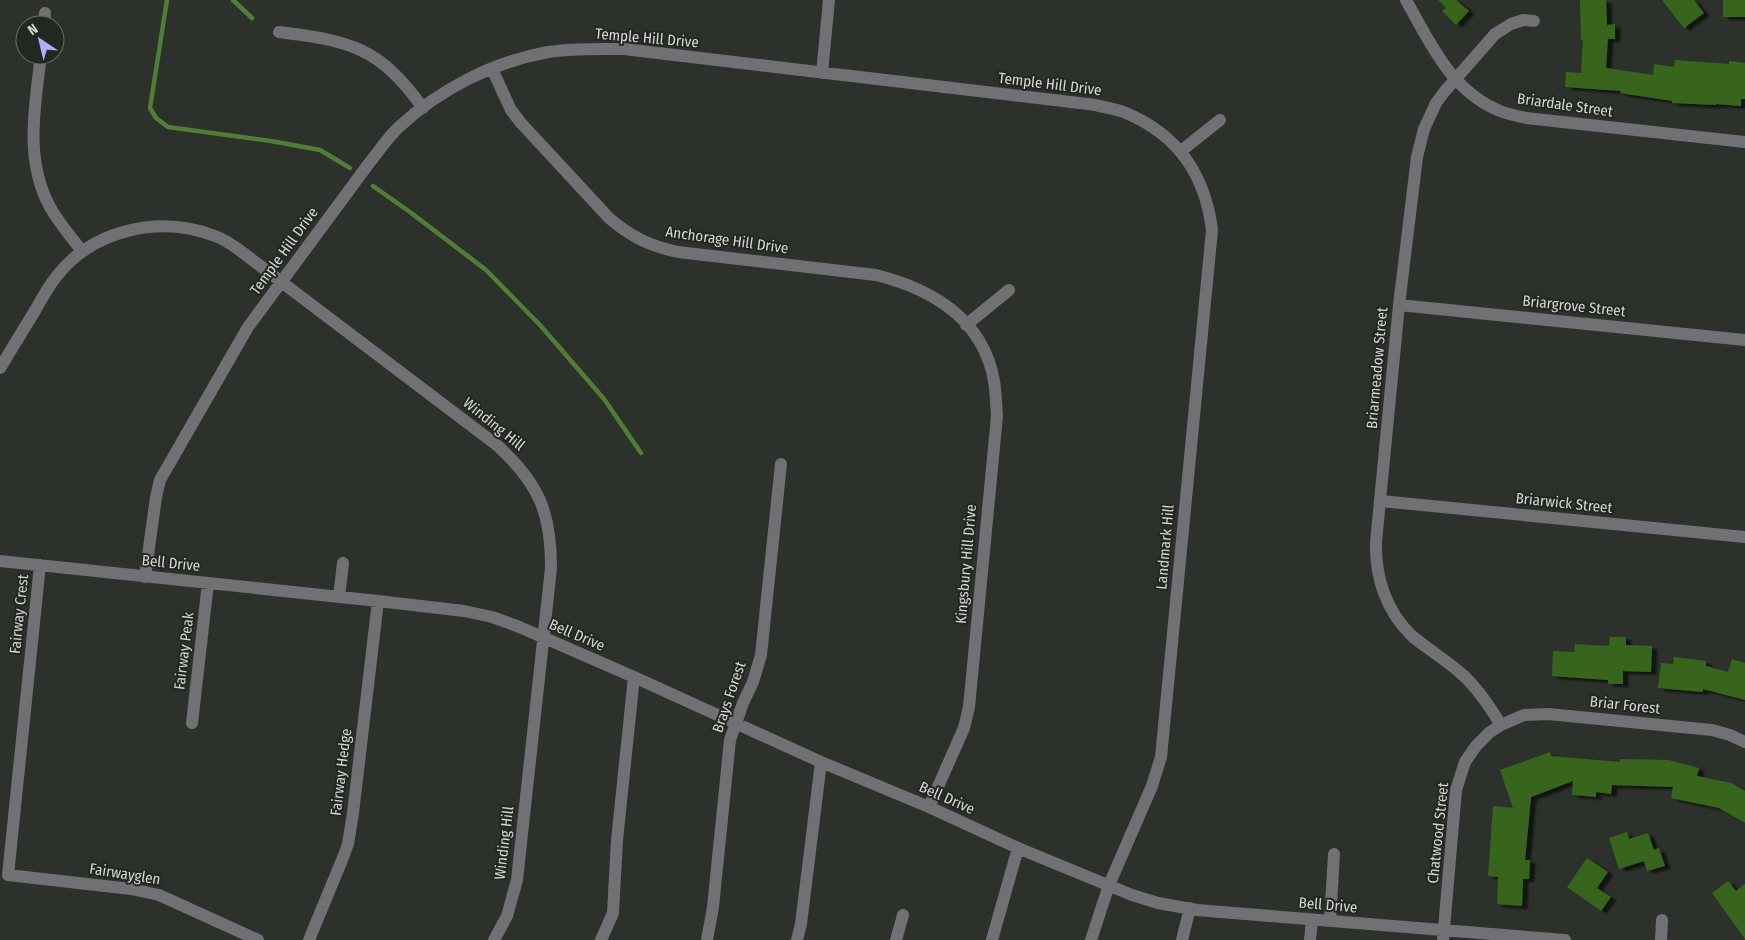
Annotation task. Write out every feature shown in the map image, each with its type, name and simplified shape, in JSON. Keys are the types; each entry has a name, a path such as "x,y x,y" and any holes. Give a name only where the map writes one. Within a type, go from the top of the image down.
{"street":[{"path":"822,73 829,0"},
{"name":"Briardale Street","path":"1406,0 1435,53 1455,80 1475,97 1499,110 1526,118 1745,142"},
{"name":"Briarmeadow Street","path":"1501,725 1474,686 1450,664 1412,636 1397,619 1386,599 1378,577 1376,554 1399,305 1417,158 1424,129 1436,103 1495,34 1523,20 1534,21"},
{"path":"279,32 322,37 354,46 375,57 408,87 424,108"},
{"name":"Temple Hill Drive","path":"145,577 160,480 248,328 370,162 399,127 463,81 492,69 516,60 549,52 589,48 624,50 1096,105 1124,112 1150,125 1167,137 1181,151"},
{"path":"40,65 33,123 35,163 41,186 50,207 82,251"},
{"name":"Anchorage Hill Drive","path":"492,69 511,110 521,123 609,218 631,235 652,246 678,252 876,275 896,280 918,288 949,306 966,325"},
{"path":"1181,151 1220,120"},
{"name":"Landmark Hill","path":"1091,940 1109,885 1152,786 1161,757 1212,230 1202,187 1194,170 1181,151"},
{"name":"Winding Hill","path":"0,368 57,276 82,251 110,236 123,232 151,226 179,227 216,236 238,249 498,446 517,463 526,474 545,512 551,540 551,568 517,880 507,916 494,940"},
{"path":"966,325 1010,290"},
{"name":"Briargrove Street","path":"1399,305 1745,340"},
{"name":"Kingsbury Hill Drive","path":"929,807 964,728 969,707 996,416 995,382 991,368 978,341 966,325"},
{"name":"Brays Forest","path":"707,940 713,907 730,740 753,682 761,655 781,464"},
{"name":"Briarwick Street","path":"1381,501 1745,537"},
{"name":"Bell Drive","path":"0,561 378,601 464,611 492,617 634,677 821,762 929,807 1018,848 1132,895 1158,903 1444,935 1564,940"},
{"path":"339,597 343,563"},
{"name":"Fairway Crest","path":"8,876 40,565"},
{"name":"Fairway Peak","path":"192,723 208,583"},
{"name":"Fairway Hedge","path":"309,940 348,844 354,813 378,601"},
{"path":"601,940 613,913 617,840 634,677"},
{"name":"Briar Forest","path":"1501,725 1524,716 1548,714 1712,730 1745,742"},
{"name":"Chatwood Street","path":"1444,935 1456,790 1465,762 1476,746 1490,732 1501,725"},
{"path":"797,940 802,924 821,762"},
{"path":"992,940 1018,848"},
{"path":"1330,921 1334,854"},
{"name":"Fairwayglen","path":"8,876 131,889 159,895 258,940"},
{"path":"1182,940 1190,908"},
{"path":"896,940 903,915"},
{"path":"1310,940 1312,920"},
{"path":"1661,940 1662,920"}],"building":[{"path":"1438,0 1456,0 1469,11 1456,25 1442,11 1446,8"},
{"path":"1580,0 1606,0 1607,25 1615,24 1615,39 1608,39 1606,68 1653,75 1654,64 1674,67 1675,60 1729,64 1729,61 1745,63 1745,99 1741,99 1741,106 1672,103 1672,101 1620,93 1621,91 1565,87 1566,72 1581,73 1583,40 1581,40"},
{"path":"1662,0 1694,0 1704,13 1684,28"},
{"path":"1723,0 1745,0 1745,17 1723,17"},
{"path":"1610,637 1626,637 1626,645 1652,646 1651,672 1623,671 1623,684 1608,684 1608,680 1552,676 1553,651 1574,652 1575,644 1609,646"},
{"path":"1674,657 1706,661 1706,666 1728,672 1732,659 1745,663 1745,700 1703,689 1703,692 1658,688 1661,663 1673,664"},
{"path":"1550,752 1551,756 1620,762 1620,759 1668,760 1699,768 1697,776 1731,783 1745,791 1745,823 1719,808 1671,798 1673,787 1612,785 1611,794 1596,792 1596,797 1572,795 1573,781 1531,797 1525,860 1530,860 1529,879 1523,879 1522,906 1497,904 1498,877 1488,876 1493,806 1513,808 1500,770"},
{"path":"1627,832 1629,839 1648,833 1654,850 1659,848 1665,866 1647,871 1644,861 1619,869 1609,838"},
{"path":"1587,858 1608,872 1597,888 1611,897 1601,911 1567,887"},
{"path":"1728,881 1736,891 1745,884 1745,939 1712,893"}],"waterway":[{"path":"167,0 150,108 156,118 168,127 271,141 320,150 350,168"},
{"path":"233,0 252,18"},
{"path":"373,186 486,270 540,325 604,399 641,453"}]}
